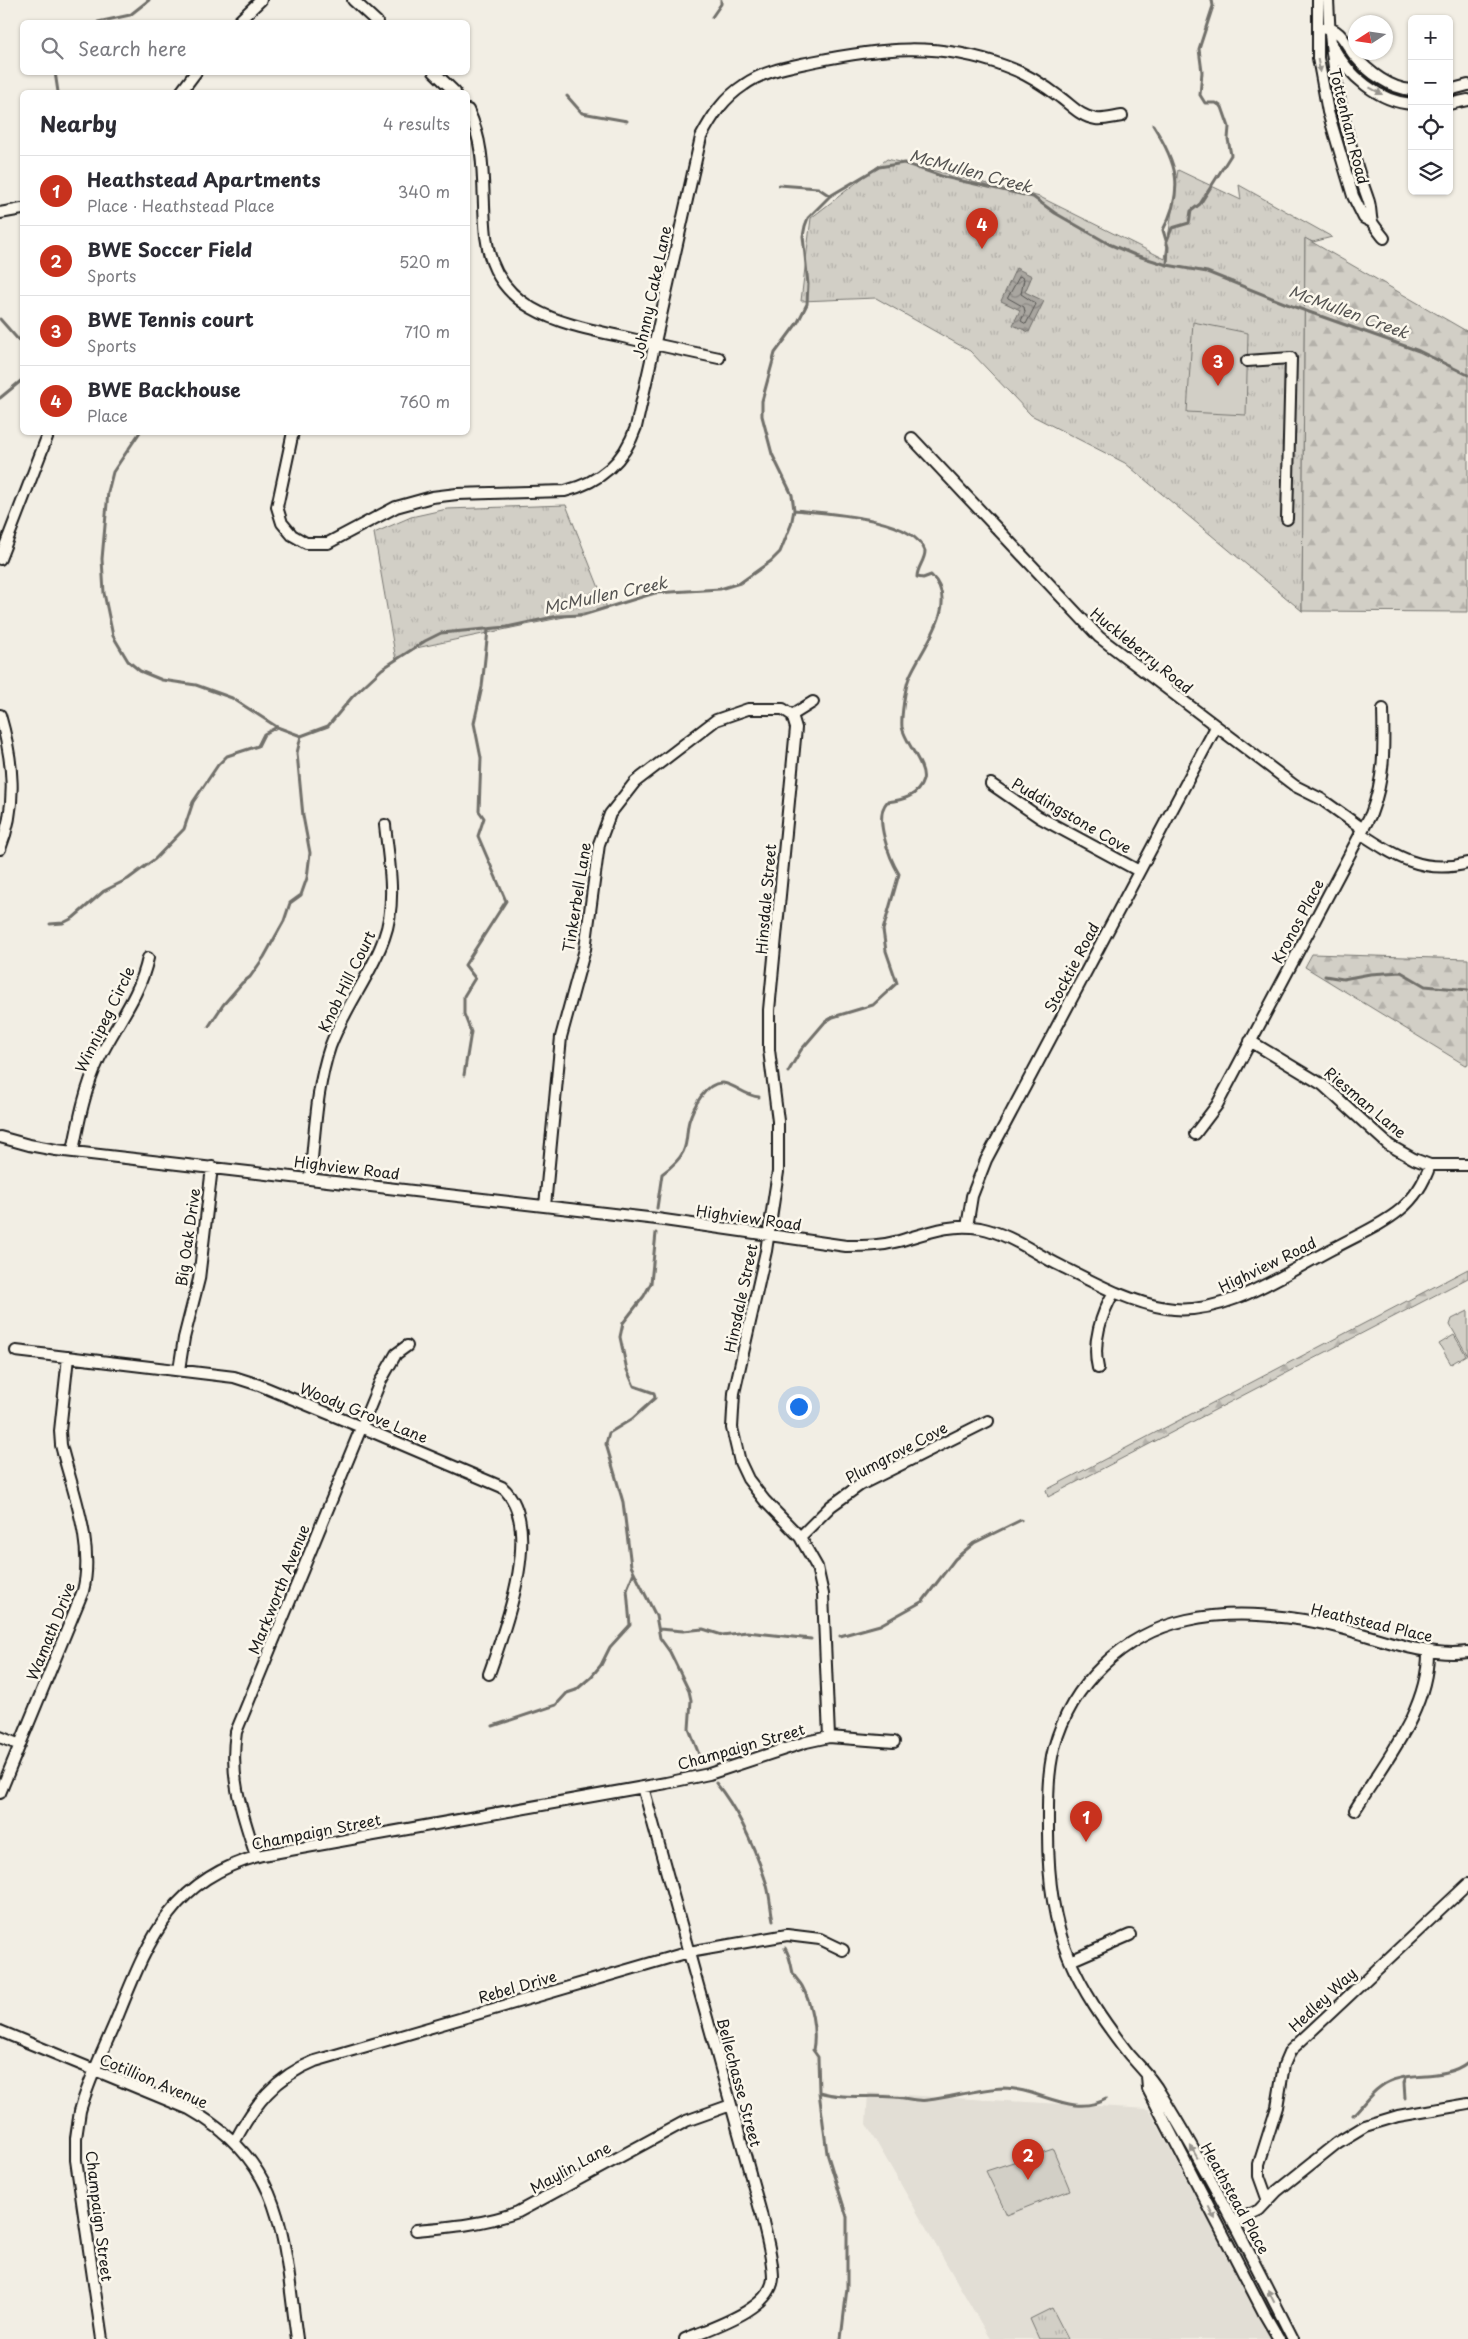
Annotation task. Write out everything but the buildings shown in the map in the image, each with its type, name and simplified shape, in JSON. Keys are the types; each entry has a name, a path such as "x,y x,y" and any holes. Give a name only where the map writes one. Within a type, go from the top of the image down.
{"street":[{"path":"240,20 261,0"},
{"path":"353,0 375,20"},
{"name":"Tottenham Road","path":"1318,0 1318,58 1328,112 1353,196 1364,218 1372,222 1384,238"},
{"name":"Tottenham Road","path":"1328,0 1329,40 1334,76 1354,165 1369,202 1372,222"},
{"path":"1317,32 1329,28 1338,32 1355,57 1378,76 1403,90 1408,90"},
{"path":"1317,32 1329,40 1340,59 1362,82 1380,94 1408,103"},
{"name":"Johnny Cake Lane","path":"293,435 277,507 282,523 292,536 306,544 328,543 396,507 432,497 457,494 565,492 580,488 601,477 623,455 636,427 701,137 718,108 727,98 750,81 766,73 855,53 885,49 930,49 972,56 1008,67 1041,84 1084,115 1097,119 1122,116"},
{"path":"182,90 194,75"},
{"path":"437,75 453,90"},
{"path":"1453,89 1468,85"},
{"path":"1453,103 1468,100"},
{"path":"470,116 481,146 488,248 494,265 507,288 527,306 548,318 566,324 719,358"},
{"path":"0,213 20,208"},
{"path":"0,213 20,216"},
{"path":"1247,361 1291,358 1287,519"},
{"path":"0,559 48,435"},
{"name":"Huckleberry Road","path":"912,438 1099,637 1216,727 1295,786 1321,799 1398,857 1438,867 1468,863"},
{"path":"792,715 813,702"},
{"name":"Tinkerbell Lane","path":"545,1206 560,1037 586,948 598,844 610,814 635,782 716,720 748,709 783,709 792,715"},
{"name":"Kronos Place","path":"1195,1134 1217,1105 1362,831 1380,790 1384,754 1383,709"},
{"path":"0,715 10,761 12,792 10,813 0,850"},
{"name":"Hinsdale Street","path":"792,715 796,728 769,1010 769,1050 779,1143 778,1172 769,1235 734,1392 732,1428 740,1462 748,1479 765,1501 800,1537 817,1566 823,1594 829,1737"},
{"name":"Stocktie Road","path":"967,1227 972,1196 986,1160 1216,727"},
{"name":"Puddingstone Cove","path":"991,784 1039,817 1139,871"},
{"name":"Knob Hill Court","path":"310,1178 318,1106 330,1048 347,1009 374,961 388,927 391,888 385,826"},
{"name":"Winnipeg Circle","path":"73,1151 83,1102 92,1076 99,1059 135,996 148,958"},
{"name":"Riesman Lane","path":"1250,1041 1323,1084 1389,1144 1430,1165 1468,1165"},
{"name":"Highview Road","path":"0,1137 29,1145 73,1151 545,1206 846,1246 867,1246 899,1241 941,1228 967,1227 988,1230 1016,1241 1041,1256 1114,1292 1167,1308 1204,1308 1236,1298 1393,1215 1416,1196 1430,1165"},
{"name":"Big Oak Drive","path":"179,1370 186,1328 199,1280 212,1166"},
{"path":"1098,1368 1095,1349 1100,1327 1114,1292"},
{"name":"Markworth Avenue","path":"256,1856 237,1796 234,1778 236,1732 389,1363 396,1354 408,1346"},
{"name":"Woody Grove Lane","path":"16,1351 220,1375 259,1385 496,1484 506,1491 516,1504 520,1515 518,1578 508,1621 489,1674"},
{"name":"Wamath Drive","path":"0,1793 83,1591 87,1575 87,1552 60,1438 68,1357"},
{"name":"Plumgrove Cove","path":"800,1537 831,1506 860,1485 988,1421"},
{"name":"Heathstead Place","path":"1293,2339 1234,2222 1159,2090 1095,2008 1070,1960 1055,1916 1049,1874 1048,1815 1051,1761 1061,1726 1073,1704 1095,1672 1114,1654 1132,1642 1184,1620 1222,1615 1323,1623 1428,1651 1468,1652"},
{"path":"1355,1810 1418,1705 1425,1685 1428,1651"},
{"path":"0,1737 20,1745"},
{"name":"Champaign Street","path":"102,2339 76,2152 80,2111 144,1953 168,1914 206,1878 226,1867 256,1856 709,1774 806,1742 829,1737 894,1742"},
{"name":"Bellechasse Street","path":"643,1787 760,2213 772,2274 772,2284 769,2292 758,2305 685,2339"},
{"name":"Hedley Way","path":"1268,2201 1259,2176 1259,2164 1277,2107 1284,2065 1290,2051 1468,1884"},
{"name":"Rebel Drive","path":"235,2141 254,2108 266,2092 288,2074 306,2065 688,1952 786,1935 820,1939 843,1950"},
{"path":"1070,1960 1103,1949 1130,1935"},
{"name":"Cotillion Avenue","path":"0,2031 189,2109 208,2120 235,2141 261,2173 278,2213 297,2339"},
{"name":"Heathstead Place","path":"1146,2074 1148,2090 1265,2316 1279,2339"},
{"name":"Maylin Lane","path":"416,2230 489,2222 518,2212 686,2121 731,2104"},
{"path":"1234,2222 1259,2210 1337,2143 1365,2126 1398,2116 1468,2104"}],"shaded area":[{"path":"868,2093 1149,2109 1271,2339 990,2339 866,2124"}],"green space":[{"path":"887,159 1040,197 1165,259 1178,170 1241,200 1239,185 1332,237 1313,242 1305,239 1302,611 1125,463 1031,415 970,351 876,298 801,301 811,218"},
{"path":"1305,238 1468,332 1468,612 1302,611"},
{"path":"1193,322 1248,333 1246,415 1187,412"},
{"path":"566,505 607,608 416,648 396,660 374,533 411,517 447,509"},
{"path":"1312,954 1468,959 1468,1064 1465,1065 1305,967"},
{"path":"1468,1269 1468,1278 1048,1497 1046,1490"},
{"path":"1468,1311 1468,1356 1450,1325 1452,1319"},
{"path":"1454,1335 1466,1355 1451,1364 1439,1344"},
{"path":"1053,2149 1070,2190 1007,2215 986,2171"},
{"path":"1052,2308 1068,2339 1039,2339 1030,2319"}],"water":[{"path":"1016,268 1032,276 1025,292 1044,301 1029,332 1013,325 1020,310 1001,301"}],"waterway":[{"path":"107,20 130,15 149,0"},
{"path":"712,17 721,4 721,0"},
{"path":"1166,243 1172,228 1189,223 1191,211 1200,204 1231,155 1228,139 1229,127 1222,107 1216,103 1205,103 1200,95 1202,72 1199,49 1213,6 1212,0"},
{"path":"55,75 58,90"},
{"path":"567,96 582,113 627,121"},
{"path":"1153,125 1168,152 1175,176 1174,202 1163,230 1168,247 1167,265"},
{"name":"McMullen Creek","path":"138,435 113,472 108,492 102,559 104,593 113,636 128,661 140,671 162,680 196,685 232,698 277,727 301,736 328,726 353,696 382,669 425,641 441,633 507,627 558,616 583,615 655,593 720,589 740,583 771,561 780,552 791,525 794,510 792,495 772,454 762,416 762,401 775,353 798,322 807,304 808,284 803,236 805,226 808,218 830,196 879,167 904,163 944,177 1033,197 1055,213 1109,244 1135,255 1167,265 1207,272 1292,306 1419,351 1468,375"},
{"path":"779,185 818,188 830,196"},
{"path":"0,319 20,342"},
{"name":"McMullen Creek","path":"0,398 20,382"},
{"path":"788,1072 801,1050 825,1022 833,1017 873,1005 897,983 886,951 883,930 899,874 891,859 884,838 882,817 883,809 887,802 909,797 921,786 923,780 922,768 902,727 903,710 909,678 936,627 941,613 942,599 939,587 931,575 923,578 917,577 925,551 917,540 904,531 867,519 794,510"},
{"path":"464,1075 471,1032 464,1014 464,996 475,978 465,965 506,901 478,836 484,818 479,811 481,758 474,723 482,687 488,630"},
{"path":"50,924 63,923 73,918 104,891 128,879 155,859 184,829 193,802 218,765 227,756 258,746 264,734 277,727"},
{"path":"209,1026 223,1005 242,983 250,977 264,957 284,921 290,903 301,895 307,878 310,853 303,816 297,753 301,736"},
{"path":"1325,976 1343,979 1370,974 1401,972 1425,986 1468,990"},
{"path":"657,1208 662,1174 674,1164 685,1148 688,1125 701,1096 711,1086 723,1083 749,1095 759,1097"},
{"path":"656,1233 651,1283 644,1296 623,1323 620,1337 627,1370 634,1386 654,1393 655,1398 632,1419 609,1433 606,1444 623,1502 631,1566 656,1616 660,1638 670,1652 689,1691 691,1700 689,1729 702,1762"},
{"path":"840,1636 880,1625 923,1601 955,1559 974,1543 1021,1520"},
{"path":"493,1726 556,1705 567,1693 576,1690 591,1677 601,1665 610,1647 630,1625 627,1589 634,1572"},
{"path":"659,1629 683,1631 703,1629 722,1635 747,1632 811,1639"},
{"path":"716,1783 745,1829 756,1854 767,1884 773,1920"},
{"path":"785,1948 793,1973 802,1986 808,2000 814,2025 813,2050 818,2057 819,2092 827,2153 847,2217 847,2288 841,2339"},
{"path":"1353,2115 1373,2093 1390,2081 1412,2076 1447,2072 1468,2062"},
{"path":"1405,2098 1404,2083 1406,2078"},
{"path":"819,2092 847,2096 885,2096 924,2100 1003,2088 1029,2092 1068,2104 1094,2104 1106,2099"}],"place":[{"name":"BWE Backhouse","path":"982,249"},
{"name":"BWE Tennis court","path":"1218,386"},
{"name":"Heathstead Apartments","path":"1086,1842"},
{"name":"BWE Soccer Field","path":"1028,2180"}]}
